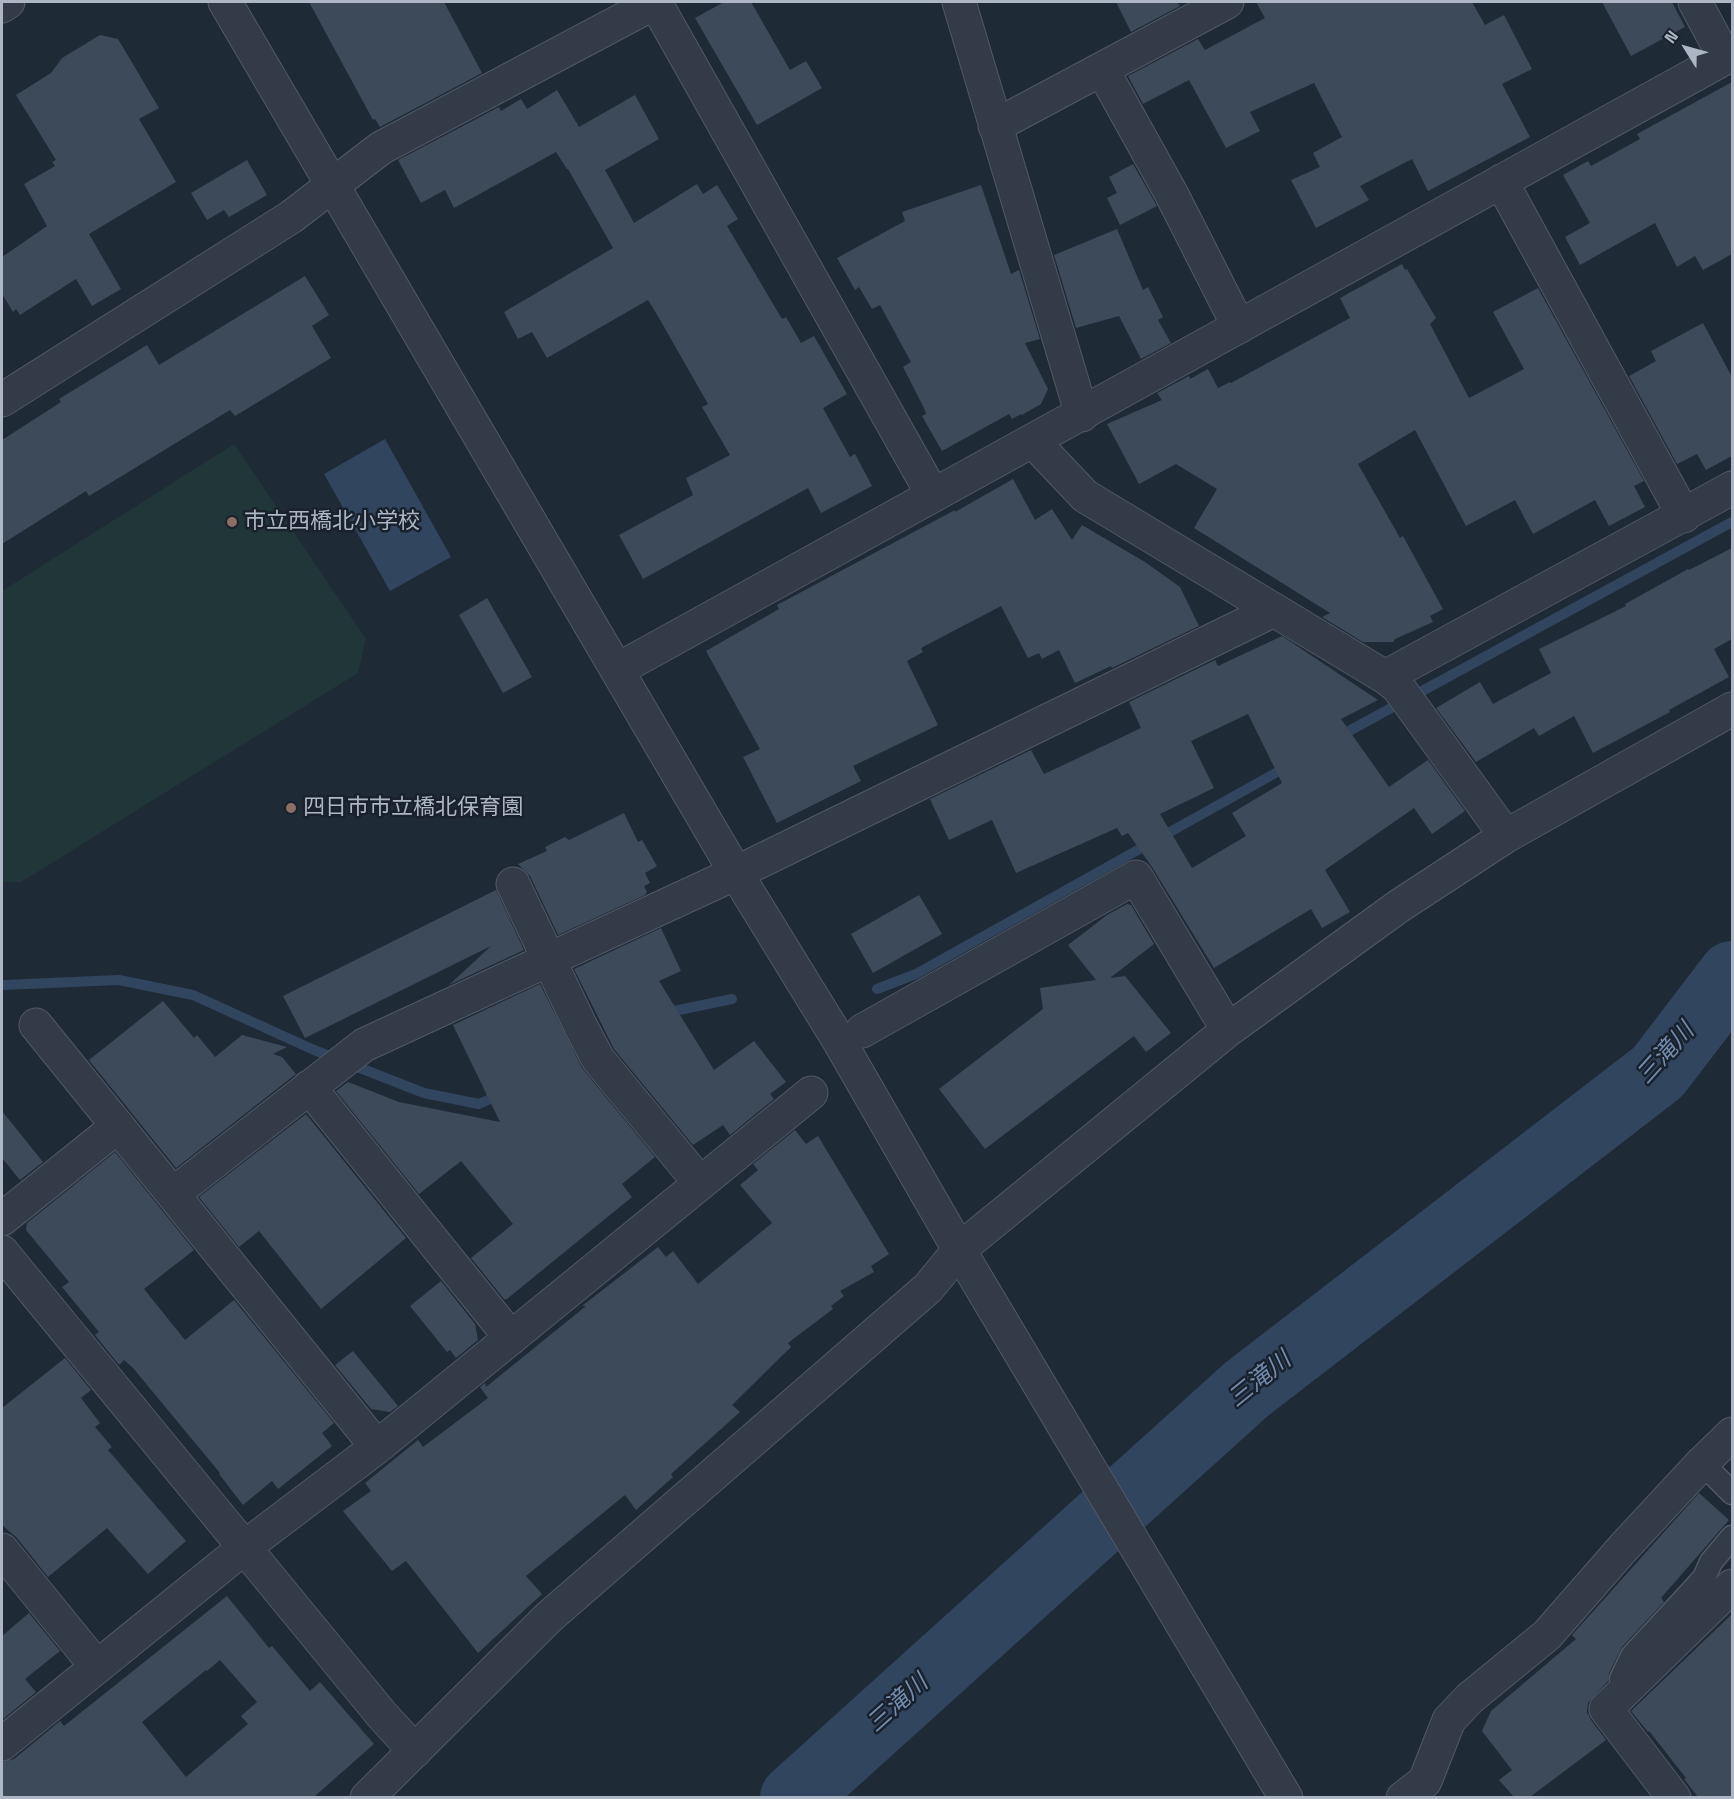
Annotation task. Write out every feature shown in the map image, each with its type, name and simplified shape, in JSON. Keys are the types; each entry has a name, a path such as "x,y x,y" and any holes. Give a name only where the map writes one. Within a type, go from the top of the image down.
{"street":[{"path":"2,6 8,2"},
{"path":"225,2 736,873 838,1040 964,1257 1286,1797"},
{"path":"958,2 1082,415"},
{"path":"995,126 1227,2"},
{"path":"617,670 1729,56 1695,2"},
{"path":"2,400 291,217 381,148 651,3 933,495"},
{"path":"1102,69 1141,137 1239,327"},
{"path":"1501,181 1684,516"},
{"path":"1033,441 1085,496 1391,682 1506,836"},
{"path":"1391,682 1732,488"},
{"path":"173,1194 364,1045 736,873 1274,610"},
{"path":"367,1797 549,1617 1228,1030 1399,906 1506,836 1732,709"},
{"path":"862,1031 1136,877 1228,1030"},
{"path":"513,884 580,1027 598,1059 700,1183"},
{"path":"36,1025 377,1447"},
{"path":"316,1083 511,1338"},
{"path":"2,1744 245,1547 377,1447 811,1093"},
{"path":"2,1219 117,1126"},
{"path":"2,1252 382,1715 415,1751"},
{"path":"1403,1797 1425,1781 1449,1720 1470,1698 1547,1635 1624,1547 1732,1434"},
{"path":"2,1550 97,1667"},
{"path":"1674,1797 1606,1709 1732,1586"}],"lane":[{"path":"1702,1463 1732,1493"},
{"path":"1628,1688 1621,1679 1632,1656 1704,1578 1711,1562 1732,1537"}],"green space":[{"path":"234,444 366,639 358,673 21,882 2,882 2,591"}],"water":[{"path":"385,439 451,557 390,591 324,474"}],"building":[{"path":"309,2 444,2 482,73 380,127 375,119 373,120"},
{"path":"724,2 751,2 790,70 806,61 822,88 757,125 695,18"},
{"path":"1116,2 1177,2 1180,6 1131,32"},
{"path":"1256,2 1472,2 1485,25 1504,15 1532,69 1502,84 1530,137 1428,191 1412,159 1360,186 1369,200 1316,228 1291,180 1320,167 1313,153 1342,137 1314,83 1250,112 1260,131 1226,148 1189,80 1143,104 1128,76 1198,39 1205,50 1265,18"},
{"path":"1602,2 1672,2 1685,27 1631,56"},
{"path":"100,35 118,39 159,108 139,119 176,182 89,234 121,289 92,306 76,279 20,315 16,309 13,312 2,294 2,257 47,226 24,184 55,166 52,162 56,160 16,95 51,73 62,58"},
{"path":"1732,82 1732,254 1703,270 1695,256 1677,267 1655,223 1580,265 1565,237 1590,223 1563,175 1588,161 1591,166 1640,139 1637,134"},
{"path":"557,90 579,127 635,95 659,139 605,170 634,223 697,184 703,194 717,185 738,219 727,226 782,319 786,317 801,343 814,336 847,394 823,408 850,457 855,454 872,486 821,513 808,488 643,579 619,535 693,495 686,478 730,455 702,407 708,404 659,318 648,300 547,358 532,332 518,339 504,312 613,248 556,152 454,208 445,190 421,203 398,160 499,107 501,111 521,99 527,109"},
{"path":"247,160 267,195 229,217 224,210 207,220 191,193"},
{"path":"1133,164 1157,206 1120,225 1107,198 1117,193 1109,177"},
{"path":"981,185 1011,274 1019,270 1040,339 1025,343 1048,389 1041,404 1012,419 1009,414 942,451 922,416 926,414 924,408 903,367 911,362 880,305 872,309 859,287 855,290 837,258 905,221 902,212"},
{"path":"1117,229 1143,290 1148,287 1163,317 1158,320 1171,343 1141,359 1119,316 1076,328 1054,255"},
{"path":"1402,264 1436,318 1430,324 1469,398 1524,369 1493,312 1538,288 1644,481 1634,486 1645,507 1609,526 1595,500 1533,534 1515,500 1466,526 1415,430 1358,464 1400,538 1403,536 1443,609 1430,616 1433,622 1393,642 1363,642 1322,617 1330,613 1194,528 1217,489 1176,464 1139,484 1107,424 1162,400 1157,393 1208,369 1218,388 1231,383 1350,318 1340,298"},
{"path":"305,276 329,315 312,326 331,358 235,416 230,410 89,496 86,491 2,544 2,440 61,402 59,399 147,345 159,365"},
{"path":"1703,323 1732,377 1732,456 1706,470 1697,454 1677,464 1629,376 1656,361 1651,351"},
{"path":"1013,479 1035,520 1052,509 1072,540 1082,525 1145,562 1180,587 1199,626 1112,668 1111,666 1075,683 1059,650 1042,659 1039,653 1028,658 1001,606 921,648 923,652 907,661 938,725 853,766 861,781 777,823 743,757 760,749 706,651 779,609 777,605"},
{"path":"1732,548 1732,639 1714,649 1729,677 1669,710 1670,712 1593,753 1574,716 1539,736 1534,728 1476,762 1436,708 1480,682 1493,704 1551,673 1539,649 1626,606 1625,604 1688,569"},
{"path":"487,598 532,677 503,693 459,615"},
{"path":"1282,636 1378,700 1341,719 1389,787 1428,760 1465,811 1432,834 1414,808 1325,870 1350,912 1322,928 1311,909 1214,968 1152,867 1128,833 1122,836 1117,828 1016,873 992,820 949,840 930,799 1031,750 1044,774 1141,728 1129,702 1215,660 1218,666","holes":["1248,714 1282,783 1232,813 1246,836 1192,868 1160,814 1214,788 1191,741"]},
{"path":"624,813 638,842 642,840 657,866 645,873 650,883 644,886 647,892 645,895 558,935 530,876 518,864 547,851 545,847 565,837 569,840"},
{"path":"496,890 524,950 449,985 491,946 305,1038 283,996"},
{"path":"919,895 942,934 873,973 851,934"},
{"path":"1127,904 1131,905 1154,944 1110,978 1125,976 1171,1033 1146,1052 1134,1036 985,1149 939,1089 1043,1009 1040,988 1096,980 1068,945 1107,915"},
{"path":"661,928 681,971 659,981 714,1070 754,1041 786,1082 770,1094 774,1099 730,1135 723,1125 693,1145 614,1049 574,969"},
{"path":"540,984 582,1068 655,1157 622,1184 632,1197 507,1299 504,1299 471,1258 513,1224 461,1161 419,1194 336,1091 348,1082 399,1102 500,1122 453,1025"},
{"path":"163,1001 194,1038 197,1035 215,1057 242,1035 287,1047 273,1054 282,1057 296,1074 176,1168 89,1060"},
{"path":"2,1111 43,1162 20,1180 2,1158"},
{"path":"306,1114 406,1238 321,1309 259,1231 239,1247 199,1197"},
{"path":"795,1130 806,1144 818,1136 889,1254 871,1266 874,1272 840,1291 844,1296 831,1306 833,1309 788,1343 791,1347 732,1405 740,1412 671,1474 673,1477 636,1510 625,1495 526,1576 542,1594 478,1653 406,1561 392,1571 343,1511 371,1491 365,1483 418,1440 423,1447 488,1398 480,1387 485,1383 486,1387 586,1306 582,1306 658,1247 666,1257 673,1251 698,1284 772,1223 740,1185 758,1170 753,1164"},
{"path":"115,1152 194,1250 144,1289 185,1340 234,1300 334,1423 322,1433 332,1446 278,1489 272,1481 243,1505 220,1473 133,1368 124,1360 119,1365 95,1335 99,1332 62,1287 69,1282 26,1230 27,1223"},
{"path":"441,1281 475,1324 478,1340 456,1358 450,1350 447,1352 410,1306"},
{"path":"353,1351 398,1406 390,1412 371,1409 335,1365"},
{"path":"65,1358 91,1390 81,1398 100,1423 95,1427 112,1447 108,1450 186,1541 148,1574 107,1528 48,1577 17,1538 2,1525 2,1408"},
{"path":"1699,1493 1729,1520 1661,1598 1664,1602 1622,1647 1609,1673 1608,1681 1588,1703 1587,1712 1606,1740 1530,1797 1514,1797 1499,1780 1512,1770 1482,1731 1491,1711 1576,1639 1572,1635"},
{"path":"227,1596 269,1648 272,1646 310,1691 320,1682 374,1744 314,1797 2,1797 2,1762 14,1759 60,1721 64,1726","holes":["220,1660 257,1702 241,1716 248,1724 186,1777 142,1722"]},
{"path":"29,1613 60,1651 25,1679 36,1692 2,1720 2,1636"},
{"path":"1732,1614 1732,1797 1698,1797 1684,1779 1686,1778 1631,1711"}],"waterway":[{"path":"1338,737 1732,522"},
{"path":"877,989 916,974 1288,766"},
{"name":"三滝川","path":"794,1798 1247,1389 1658,1072 1732,975"},
{"path":"2,985 119,980 193,995 314,1050 424,1093 479,1104 501,1094"},
{"path":"664,1013 732,999"}],"place":[{"name":"市立西橋北小学校","path":"232,522"},
{"name":"四日市市立橋北保育園","path":"291,808"}]}
